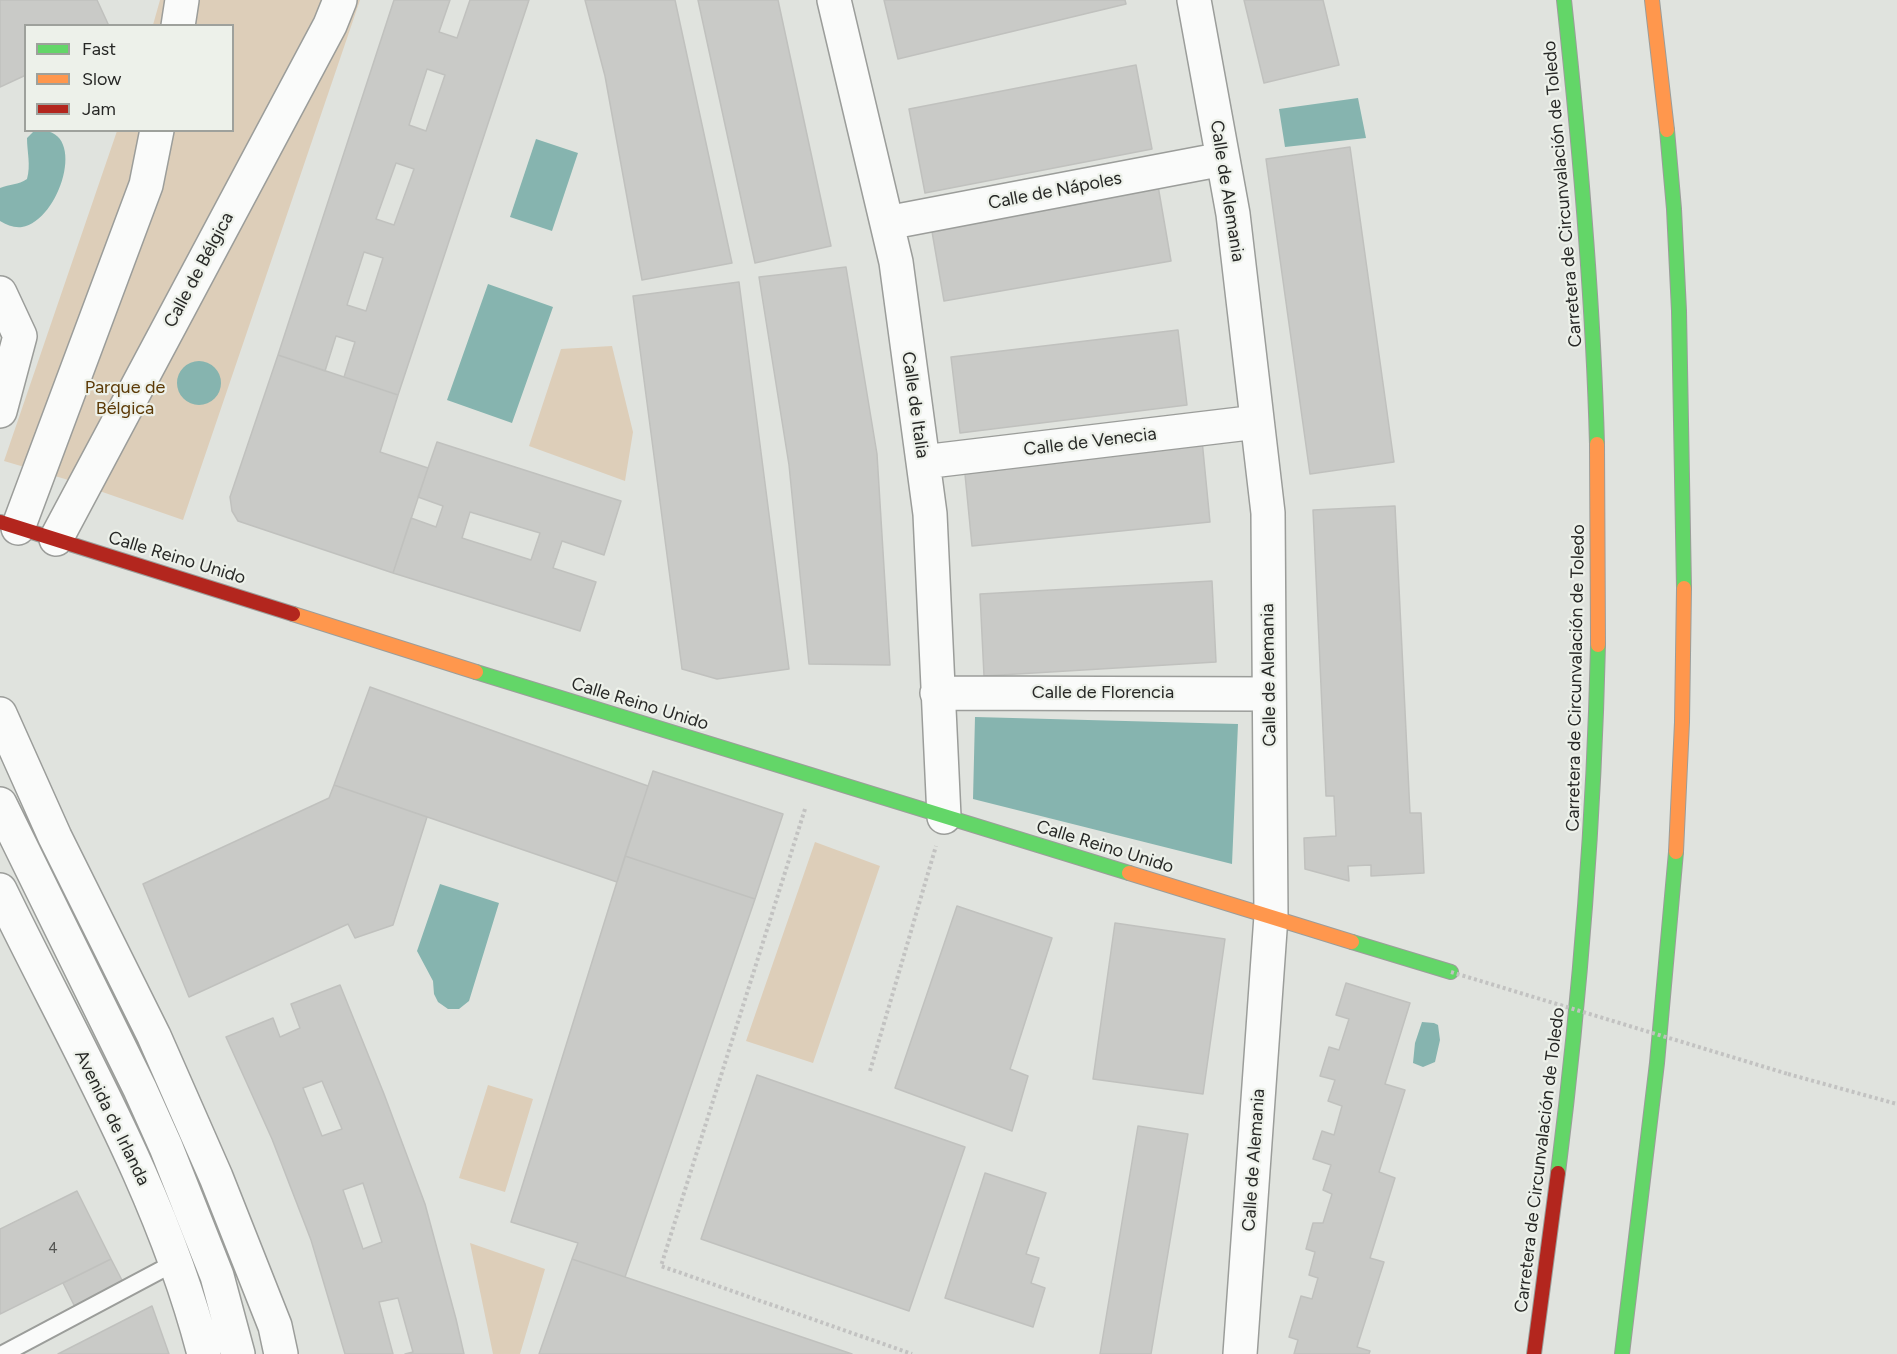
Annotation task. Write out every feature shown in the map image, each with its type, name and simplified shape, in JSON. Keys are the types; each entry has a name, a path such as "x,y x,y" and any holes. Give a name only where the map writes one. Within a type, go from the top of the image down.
{"main road":[{"name":"Carretera de Circunvalación de Toledo","path":"1534,1354 1561,1156 1580,977 1592,830 1597,672 1598,509 1595,378 1588,242 1564,0"},
{"path":"1622,1354 1655,1090 1671,929 1680,772 1685,621 1680,327 1672,183 1652,0"},
{"name":"Calle Reino Unido","path":"9,525 944,817 1451,972"}],"street":[{"path":"178,24 182,0"},
{"name":"Calle de Bélgica","path":"56,539 330,25 340,0"},
{"name":"Calle de Italia","path":"834,0 896,262 923,462 930,514 944,817"},
{"name":"Calle de Alemania","path":"1194,0 1233,214 1268,513 1271,916 1240,1354"},
{"path":"9,525 146,185 157,132"},
{"name":"Calle de Nápoles","path":"887,223 1223,159"},
{"path":"0,294 20,336 0,411"},
{"name":"Calle de Venecia","path":"923,462 1257,422"},
{"name":"Calle de Florencia","path":"937,693 1269,694"},
{"path":"0,714 55,837 154,1036 216,1176 275,1326 281,1354"},
{"name":"Avenida de Irlanda","path":"0,804 166,1147 217,1276 238,1354"},
{"name":"Avenida de Irlanda","path":"0,890 98,1085 161,1222 191,1305 204,1354"},
{"name":"Avenida de Irlanda","path":"121,1050 154,1036"}],"lane":[{"path":"3,1354 176,1262"}],"path":[{"path":"815,776 661,1266 912,1354"},
{"path":"870,1071 944,817"},
{"path":"1451,972 1788,1074 1897,1104"}],"green space":[{"name":"Parque de Bélgica","path":"160,0 360,0 183,520 65,479 4,461 117,132 234,132 234,24 153,24"},
{"path":"612,346 633,432 625,481 529,446 561,349"},
{"path":"815,842 880,866 813,1063 746,1041"},
{"path":"488,1085 533,1099 505,1192 459,1178"},
{"path":"470,1243 545,1269 520,1354 493,1354"}],"water":[{"path":"1358,98 1366,138 1285,147 1279,109"},
{"path":"33,132 51,132 61,141 65,156 64,173 49,208 36,220 22,227 13,227 0,221 0,188 27,179 29,164 27,138"},
{"path":"536,139 578,153 552,231 510,217"},
{"path":"488,284 553,307 512,423 447,400"},
{"path":"199,361 214,368 221,383 214,398 199,405 184,398 177,383 184,368"},
{"path":"975,717 1238,724 1232,864 973,799"},
{"path":"440,884 499,903 469,1001 459,1009 448,1009 438,1002 434,994 433,981 417,951"},
{"path":"1422,1022 1438,1025 1440,1040 1435,1062 1423,1067 1413,1063 1415,1043"}],"building":[{"path":"0,0 97,0 108,24 24,24 24,76 0,87"},
{"path":"394,0 450,0 439,32 457,38 470,0 529,0 398,395 344,377 355,342 336,336 325,371 278,355","holes":["427,69 445,75 426,131 409,125","396,163 414,169 394,225 376,219","364,252 383,258 366,311 347,305"]},
{"path":"585,0 675,0 732,263 642,280 605,76"},
{"path":"698,0 778,0 831,246 755,263"},
{"path":"884,0 1125,0 1126,4 898,59"},
{"path":"1244,0 1323,0 1339,65 1264,83"},
{"path":"1136,65 1152,149 925,193 909,109"},
{"path":"1350,147 1394,462 1310,474 1266,159"},
{"path":"1157,180 1171,261 944,301 930,220"},
{"path":"846,267 877,454 890,665 809,664 789,465 759,277"},
{"path":"739,282 789,669 717,679 682,669 633,296"},
{"path":"1178,330 1187,405 960,433 951,357"},
{"path":"278,355 398,395 380,452 428,468 393,573 238,521 232,511 230,497"},
{"path":"1202,440 1210,522 972,546 964,464"},
{"path":"437,442 621,501 604,555 562,541 553,568 596,582 580,631 393,573 411,518 436,527 443,506 418,497","holes":["470,512 540,533 531,560 462,538"]},
{"path":"1395,506 1410,813 1421,813 1424,873 1371,876 1371,865 1348,866 1349,881 1305,869 1304,838 1336,836 1334,796 1326,796 1313,510"},
{"path":"1212,581 1216,662 984,676 980,594"},
{"path":"370,687 648,786 617,882 334,785"},
{"path":"653,771 783,814 755,899 625,856"},
{"path":"334,785 427,817 393,925 355,938 348,924 189,997 143,884 329,798"},
{"path":"625,856 755,899 625,1277 572,1259 578,1243 511,1222"},
{"path":"957,906 1052,938 1010,1069 1028,1076 1012,1131 895,1088"},
{"path":"1115,923 1225,939 1203,1094 1093,1079"},
{"path":"1346,983 1410,1003 1385,1084 1405,1090 1379,1172 1395,1178 1370,1258 1384,1262 1357,1347 1370,1351 1369,1354 1294,1354 1298,1340 1289,1337 1301,1296 1312,1299 1318,1278 1309,1275 1315,1252 1306,1249 1313,1223 1323,1223 1332,1194 1323,1190 1331,1165 1313,1159 1322,1131 1334,1135 1342,1106 1328,1101 1335,1080 1320,1076 1329,1047 1339,1050 1349,1019 1336,1015"},
{"path":"340,985 425,1204 464,1354 405,1354 413,1352 398,1298 379,1302 393,1354 345,1354 311,1240 272,1139 226,1037 273,1018 280,1037 300,1028 291,1004","holes":["322,1081 342,1129 322,1136 303,1088","363,1183 382,1242 363,1249 343,1190"]},
{"path":"757,1075 965,1147 909,1311 701,1239"},
{"path":"1138,1126 1188,1134 1151,1354 1100,1354"},
{"path":"985,1173 1046,1193 1026,1254 1039,1258 1031,1283 1045,1288 1033,1327 945,1298"},
{"path":"77,1191 111,1259 0,1314 0,1229"},
{"path":"111,1259 124,1284 75,1307 63,1283"},
{"path":"572,1259 625,1277 852,1354 539,1354"},
{"path":"152,1306 169,1354 58,1354"}],"traffic: fast":[{"path":"1564,0 1585,222 1597,444"},
{"path":"1667,130 1679,311 1684,588"},
{"path":"1558,1173 1585,910 1598,645"},
{"path":"476,672 1129,873"},
{"path":"1622,1354 1657,1063 1676,852"},
{"path":"1352,942 1451,972"}],"traffic: slow":[{"path":"1652,0 1667,130"},
{"path":"1597,444 1598,645"},
{"path":"1676,852 1682,722 1684,588"},
{"path":"293,614 476,672"},
{"path":"1129,873 1352,942"}],"traffic: jam":[{"path":"0,522 293,614"},
{"path":"1534,1354 1558,1173"}]}
